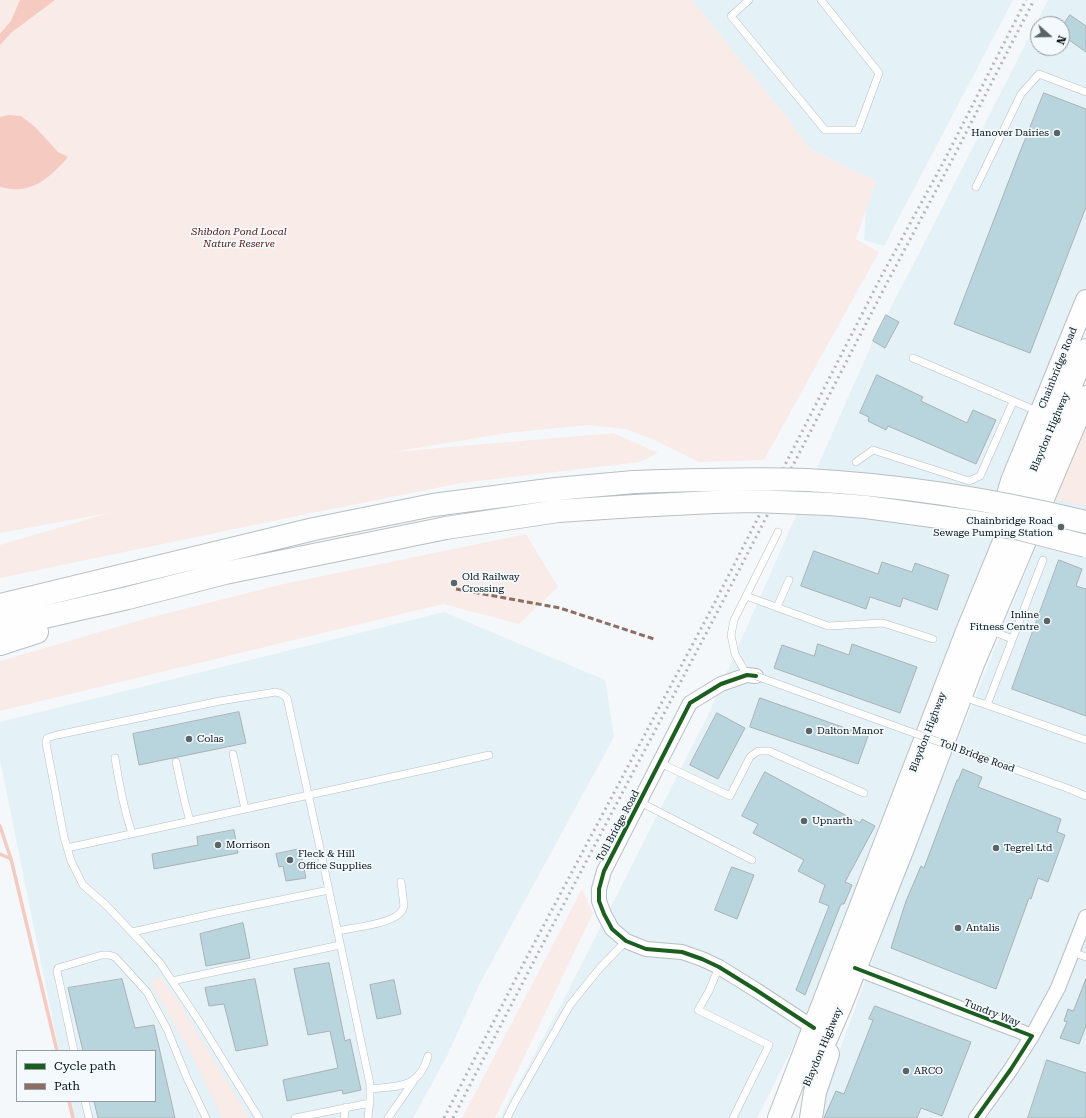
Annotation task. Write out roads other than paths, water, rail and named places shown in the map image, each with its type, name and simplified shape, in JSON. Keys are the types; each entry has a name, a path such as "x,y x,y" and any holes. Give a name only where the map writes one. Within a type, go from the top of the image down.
{"main road":[{"name":"Chainbridge Road","path":"1040,413 1086,300"},
{"name":"Blaydon Highway","path":"779,1118 966,634 1033,471 1086,350"},
{"name":"Blaydon Highway","path":"794,1118 903,848 960,696 1086,397"},
{"path":"966,634 1012,481 1040,413"},
{"path":"0,605 314,529 433,505 556,489 634,482 766,479 808,480 882,486 970,498 1086,522"},
{"path":"0,627 128,598 232,572 446,528 558,510 730,502 829,504 866,507 1020,529 1086,546"},
{"path":"0,590 30,585 73,587"},
{"path":"0,644 73,621 128,598"},
{"path":"811,1118 815,1092 831,1046 840,1007"}],"street":[{"name":"Toll Bridge Road","path":"751,676 721,684 690,703 604,871 599,889 600,901 604,914 612,929 626,941 646,949 682,952 702,959 756,990 814,1028"},
{"path":"976,1118 1011,1070 1032,1036 1058,988 1086,917"},
{"name":"Tundry Way","path":"855,968 1032,1036"}],"lane":[{"path":"749,0 731,16 824,130 858,130 879,73 821,0"},
{"path":"976,187 1021,94 1039,74 1086,92"},
{"path":"912,358 1040,413"},
{"path":"856,462 873,450 969,481 980,476 1013,402"},
{"path":"751,676 735,654 731,635 734,620 778,532"},
{"path":"987,705 1043,560"},
{"path":"777,607 788,580"},
{"path":"746,596 828,626 883,623 933,639"},
{"path":"988,629 1012,639"},
{"name":"Toll Bridge Road","path":"751,676 1086,796"},
{"path":"258,1118 160,963 132,932 83,885 71,862 67,848 46,743 47,738 220,701 276,692 287,698 370,1084 368,1118"},
{"path":"960,696 1086,740"},
{"path":"660,762 730,796 750,757 758,751 769,751 864,793"},
{"path":"233,754 245,809"},
{"path":"67,848 437,767 489,754"},
{"path":"115,758 120,789 132,834"},
{"path":"176,762 190,821"},
{"path":"640,802 752,860"},
{"path":"337,931 381,922 398,915 404,906 401,882"},
{"path":"132,932 329,890"},
{"path":"507,1118 570,1005 599,969 626,941"},
{"path":"172,981 340,945"},
{"path":"1072,952 1086,957"},
{"path":"74,1050 57,972 58,968 102,955 115,957 147,992 167,1029 187,1078 206,1118"},
{"path":"719,968 709,991 698,1010 769,1045 733,1118"},
{"path":"370,1089 407,1085 417,1078 424,1068 428,1056"},
{"path":"388,1118 414,1080"},
{"path":"85,1102 89,1118"},
{"path":"295,1118 370,1103"},
{"path":"344,1118 346,1107"}],"waterway":[{"path":"0,826 11,859 57,1050"},
{"path":"0,854 11,859"},
{"path":"69,1102 73,1118"}],"railway":[{"path":"444,1118 528,955 714,604 881,277 943,163 1026,0"},
{"path":"453,1118 720,607 1034,0"}],"place":[{"name":"Hanover Dairies","path":"1057,133"},
{"name":"Chainbridge Road Sewage Pumping Station","path":"1061,527"},
{"name":"Old Railway Crossing","path":"454,583"},
{"name":"Inline Fitness Centre","path":"1047,621"},
{"name":"Dalton Manor","path":"809,731"},
{"name":"Colas","path":"189,739"},
{"name":"Upnarth","path":"804,821"},
{"name":"Morrison","path":"218,845"},
{"name":"Tegrel Ltd","path":"996,848"},
{"name":"Fleck & Hill Office Supplies","path":"290,860"},
{"name":"Antalis","path":"958,928"},
{"name":"ARCO","path":"906,1071"}],"park label":[{"name":"Shibdon Pond Local Nature Reserve","path":"239,238"}]}
